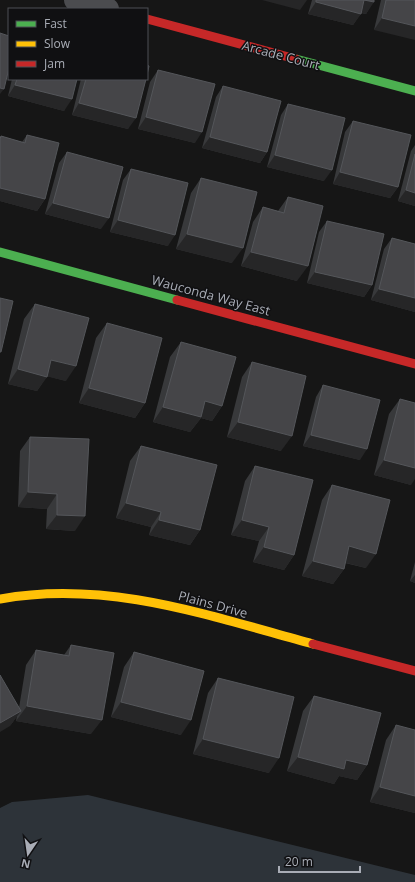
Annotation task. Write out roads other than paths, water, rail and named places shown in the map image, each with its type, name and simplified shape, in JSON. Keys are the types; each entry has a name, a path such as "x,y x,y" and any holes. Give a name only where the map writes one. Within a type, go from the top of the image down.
{"street":[{"path":"75,0 104,8"},
{"name":"Arcade Court","path":"148,19 415,91"},
{"name":"Wauconda Way East","path":"0,252 415,364"},
{"name":"Plains Drive","path":"0,599 42,594 80,593 136,598 173,606 415,671"}]}
